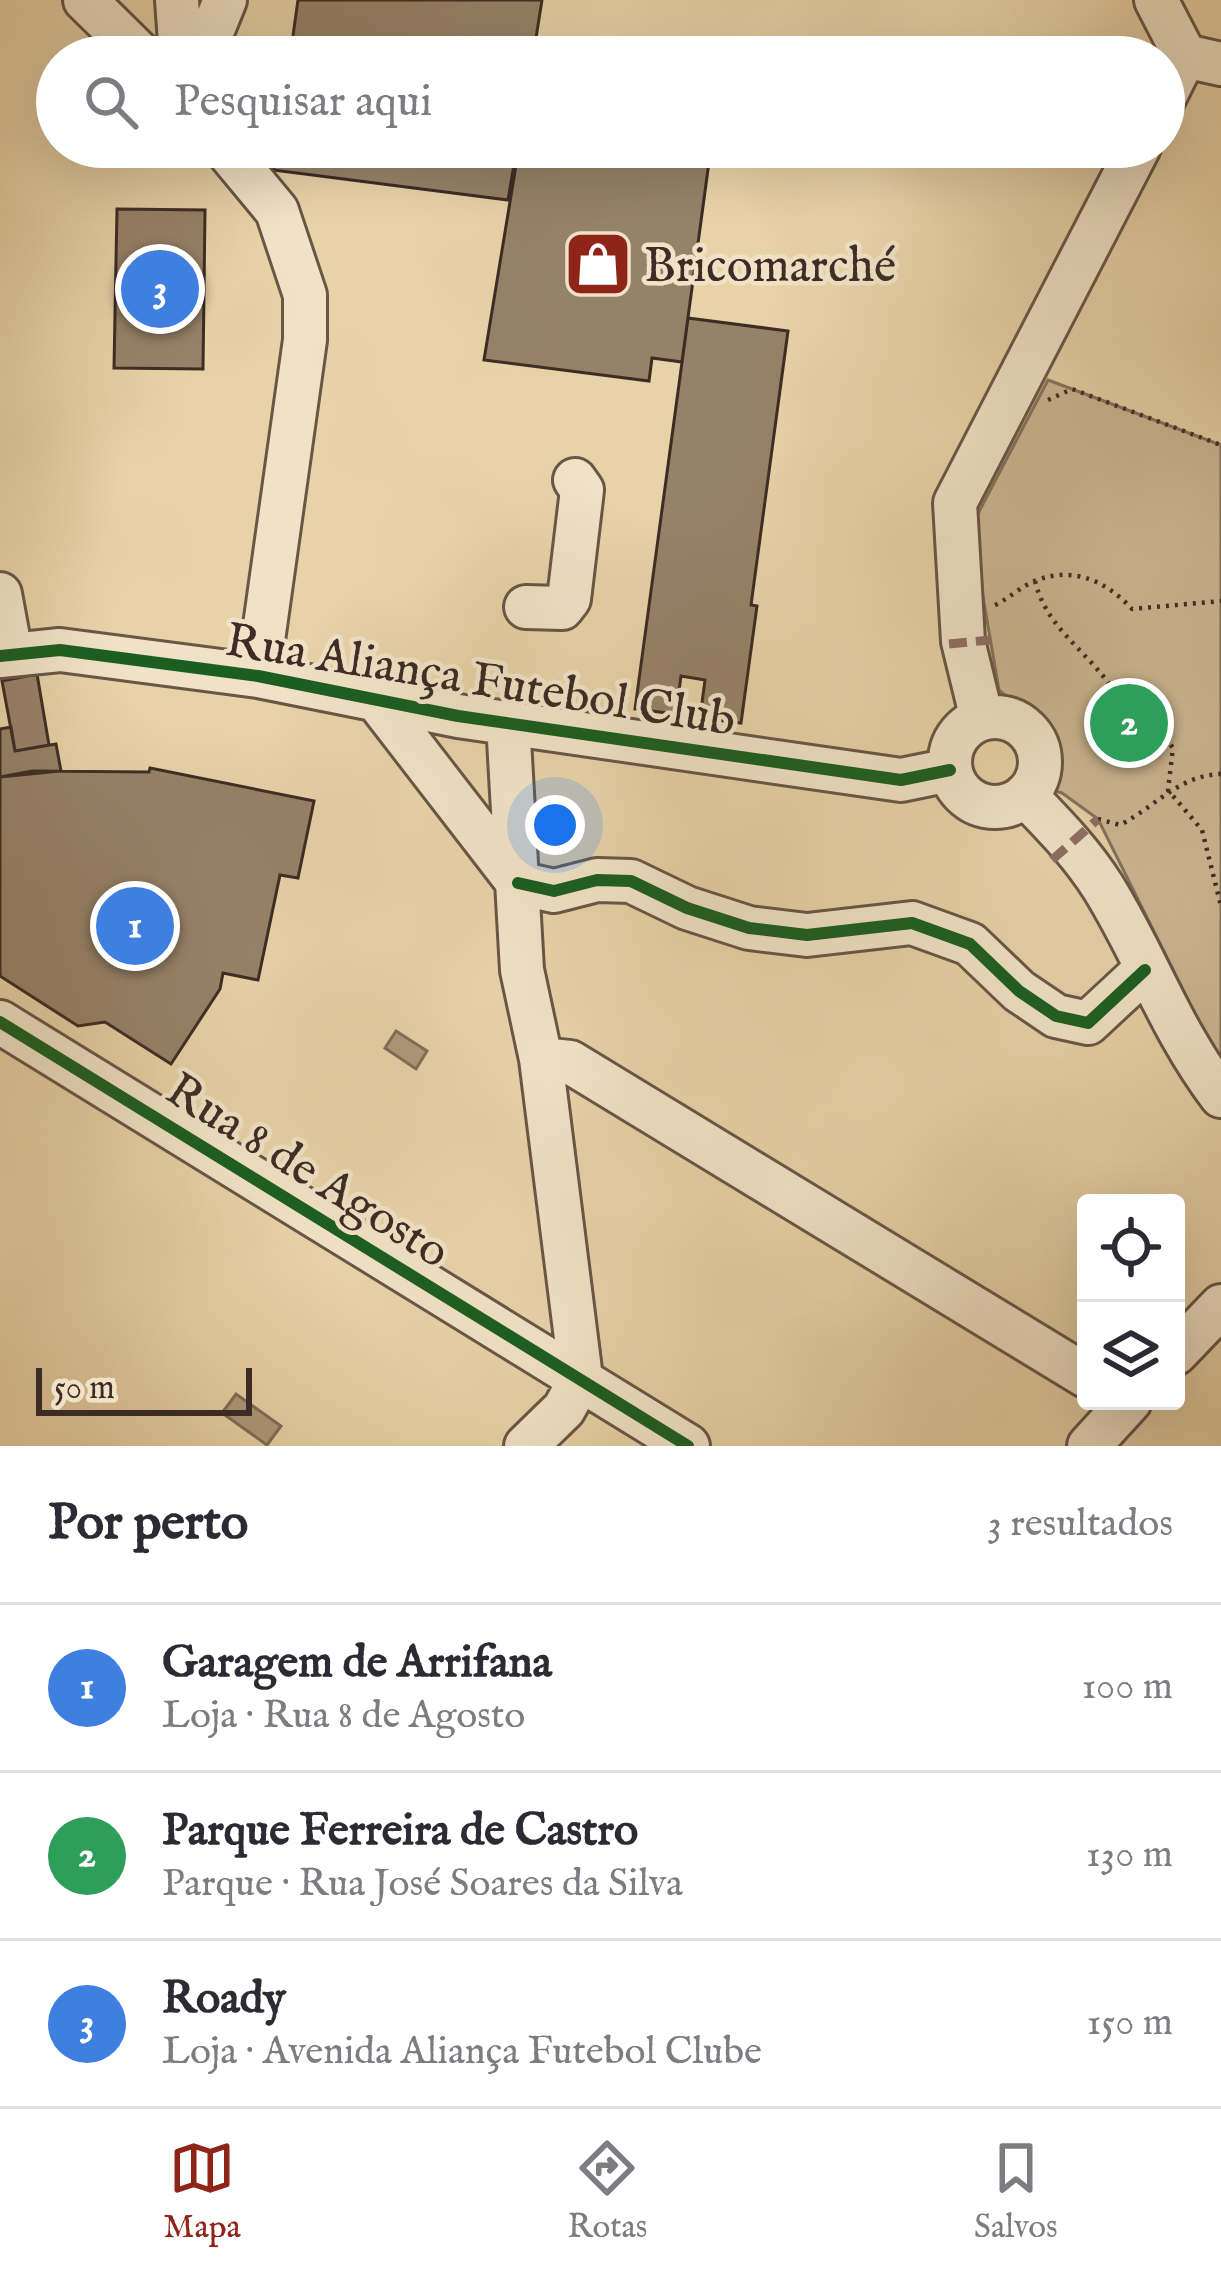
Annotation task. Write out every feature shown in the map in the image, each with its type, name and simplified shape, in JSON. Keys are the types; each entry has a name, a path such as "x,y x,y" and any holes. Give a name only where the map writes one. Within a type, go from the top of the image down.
{"street":[{"path":"85,0 122,36"},
{"path":"177,0 180,36"},
{"path":"210,36 225,0"},
{"path":"1156,0 1184,36"},
{"path":"241,168 277,211 304,295 305,340 258,676"},
{"path":"1128,168 955,503 963,641 993,707 1034,740 1040,788 1105,889 1189,1053 1221,1096"},
{"path":"526,607 552,610 562,608 569,599 582,490 575,480"},
{"path":"0,594 5,655"},
{"name":"Rua Aliança Futebol Club","path":"5,655 61,650 258,676 458,716 901,780 950,770"},
{"path":"379,703 518,883 554,891 597,880 631,881 687,908 749,928 807,935 912,923 970,944 1019,991 1056,1016 1088,1023 1145,970"},
{"path":"993,707 954,743 950,770 955,784 975,802 1001,806 1040,788"},
{"path":"458,716 458,805"},
{"path":"508,722 522,970 541,1059 580,1378 564,1409 526,1446"},
{"name":"Rua 8 de Agosto","path":"0,1022 688,1446"},
{"path":"541,1059 570,1062 1077,1371"},
{"path":"1185,1344 1221,1306"},
{"path":"1089,1446 1121,1410"}],"path":[{"path":"1035,406 1072,388 1221,446"},
{"path":"984,608 1035,581 1066,574 1109,586 1132,609 1221,602"},
{"path":"1035,581 1041,605 1080,655 1105,679 1131,716 1166,736 1173,748 1168,790 1202,830 1221,906"},
{"path":"993,707 1044,729 1047,771 1040,788"},
{"path":"1108,834 1098,819 1120,825 1146,812 1168,790 1205,774 1221,774"}],"shaded area":[{"path":"1048,380 1221,445 1221,1066 1198,1030 1197,1018 1098,819 1062,793 1047,789 1048,732 999,690 971,527"},
{"path":"396,1031 427,1051 416,1069 385,1048"},
{"path":"236,1394 281,1426 267,1445 222,1413"}],"building":[{"path":"298,0 542,0 536,36 293,36"},
{"path":"273,168 513,168 508,200"},
{"name":"Bricomarché","path":"516,168 708,168 682,362 652,358 649,381 484,360"},
{"path":"117,209 205,210 203,369 114,368"},
{"path":"688,318 788,331 751,605 757,606 741,723 700,718 705,680 681,676 676,714 635,709"},
{"path":"37,674 49,745 15,751 2,681"},
{"path":"11,727 15,751 56,744 61,771 0,777 0,729"},
{"path":"150,768 314,801 298,878 280,875 258,980 223,973 220,989 171,1064 105,1022 78,1026 0,976 0,777 32,771 149,772"}],"marked path":[{"path":"949,644 990,640"},
{"path":"1052,860 1098,819"}],"cycle path":[{"path":"0,656 60,650 258,676 458,716 901,780 950,770"},
{"path":"518,883 554,891 597,880 631,881 687,908 749,928 807,935 912,923 970,944 1019,991 1056,1016 1088,1023 1145,970"},
{"path":"0,1022 688,1446"}],"place":[{"name":"Bricomarché","path":"598,264"},
{"name":"Roady","path":"160,289"},
{"name":"Parque Ferreira de Castro","path":"1129,723"},
{"name":"Garagem de Arrifana","path":"135,926"}]}
